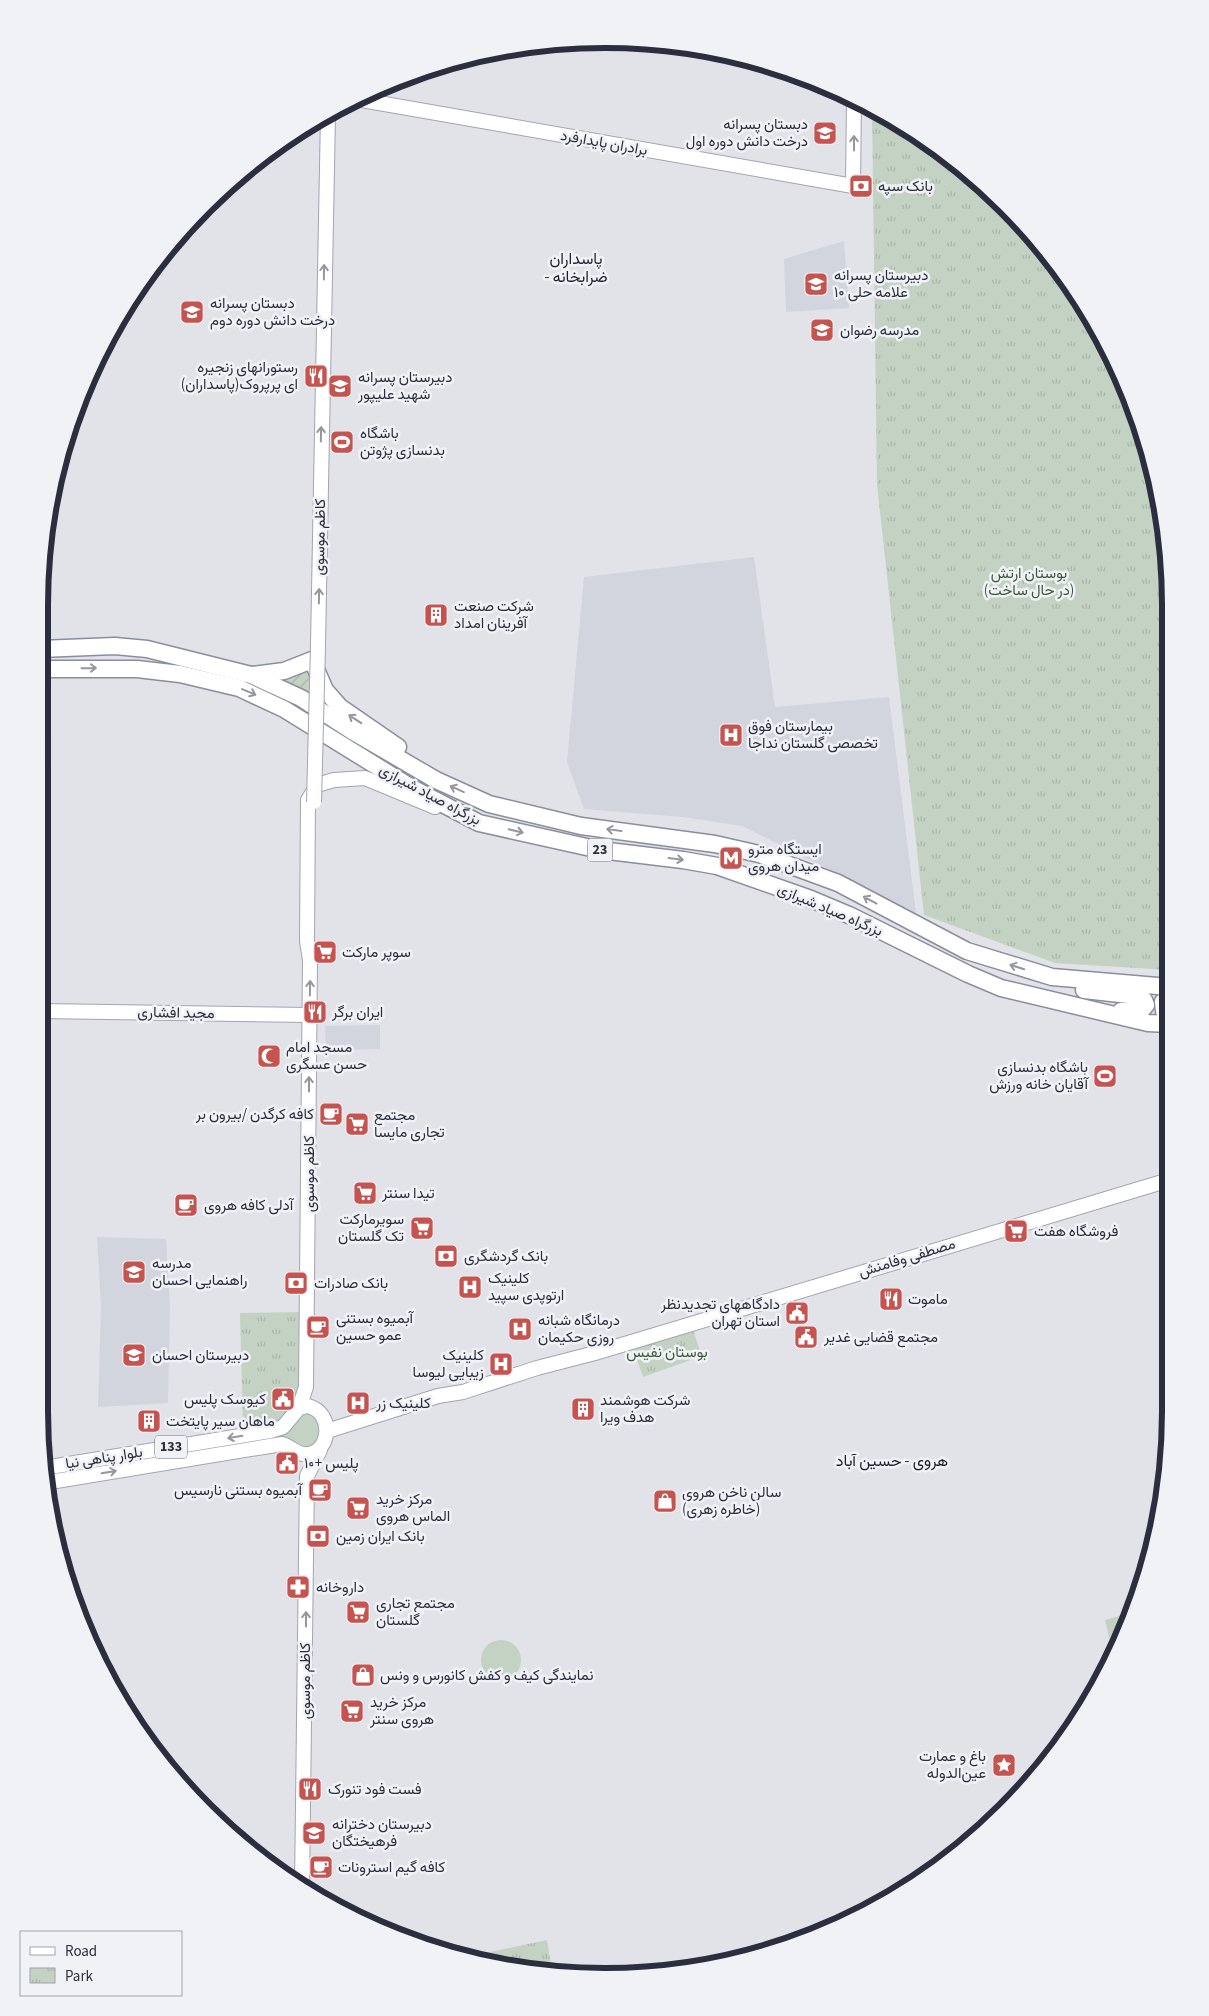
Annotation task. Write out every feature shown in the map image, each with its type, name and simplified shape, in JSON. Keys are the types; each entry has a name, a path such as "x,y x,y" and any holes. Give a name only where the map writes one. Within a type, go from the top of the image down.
{"highway":[{"name":"بزرگراه صیاد شیرازی","path":"48,649 116,646 147,649 251,675 301,698 352,731 436,780 489,804 581,826 715,844 759,854 838,883 967,951 1052,977 1162,986"},
{"path":"251,675 284,671 312,660 325,690 340,707 394,744 436,780"},
{"name":"بزرگراه صیاد شیرازی","path":"48,669 137,669 180,674 239,688 284,709 412,788 479,822 600,850 717,866 812,899 1001,988 1148,1023 1162,1024"},
{"path":"1052,977 1081,990 1138,996 1144,1000 1146,1005 1144,1010 1136,1012 1069,1005"}],"main road":[{"name":"برادران پایدارفرد","path":"367,101 853,186 854,107"},
{"name":"کاظم موسوی","path":"300,1408 306,1388 310,960 314,942 311,801 318,645 328,121"},
{"path":"311,801 316,785 334,780 365,778 411,798 479,822"},
{"name":"مجید افشاری","path":"48,1011 310,1015"},
{"name":"مصطفی وفامنش","path":"326,1431 438,1396 463,1392 1162,1182"},
{"path":"306,1388 326,1421 325,1440 320,1450"},
{"path":"300,1408 308,1406 321,1412"},
{"name":"بلوار پناهی نیا","path":"51,1467 261,1433 283,1427 300,1408"},
{"name":"بلوار پناهی نیا","path":"52,1482 282,1444 303,1454 312,1454 320,1450"},
{"name":"کاظم موسوی","path":"302,1879 307,1476 320,1450"},
{"path":"59,1465 61,1480"}],"shaded area":[{"name":"دبیرستان پسرانه علامه حلی ۱۰","path":"844,241 849,308 786,312 784,259"},
{"name":"بیمارستان فوق تخصصی گلستان نداجا","path":"754,557 775,707 889,697 916,913 742,826 682,817 584,809 567,762 584,577"},
{"path":"380,1025 380,1049 326,1050 325,1026"},
{"path":"97,1237 166,1239 170,1307 168,1403 98,1407 101,1306"}],"green space":[{"name":"بوستان ارتش (در حال ساخت)","path":"872,116 914,141 944,163 972,186 1023,237 1068,295 1087,326 1119,391 1132,425 1143,460 1151,496 1157,532 1162,604 1162,970 1055,963 924,915 877,484"},
{"path":"308,667 311,675 311,693 275,675"},
{"path":"303,1312 298,1394 279,1423 243,1429 240,1313"},
{"name":"بوستان نفیس","path":"692,1327 702,1356 643,1377 633,1347"},
{"path":"306,1413 312,1413 318,1422 318,1441 309,1449 287,1438 276,1437 290,1428"},
{"path":"1123,1615 1111,1644 1105,1620"},
{"path":"505,1640 512,1643 518,1649 521,1660 520,1668 512,1677 505,1680 497,1680 490,1677 482,1668 481,1656 484,1649 493,1641"},
{"path":"547,1940 551,1966 532,1964 479,1954"}],"place":[{"name":"دبستان پسرانه درخت دانش دوره اول","path":"825,133"},
{"name":"بانک سپه","path":"861,186"},
{"name":"دبیرستان پسرانه علامه حلی ۱۰","path":"816,284"},
{"name":"دبستان پسرانه درخت دانش دوره دوم","path":"192,312"},
{"name":"مدرسه رضوان","path":"822,330"},
{"name":"رستورانهای زنجیره ای پرپروک(پاسداران)","path":"316,376"},
{"name":"دبیرستان پسرانه شهید علیپور","path":"340,386"},
{"name":"باشگاه بدنسازی پژوتن","path":"342,442"},
{"name":"شرکت صنعت آفرینان امداد","path":"436,615"},
{"name":"بیمارستان فوق تخصصی گلستان نداجا","path":"731,735"},
{"name":"ایستگاه مترو میدان هروی","path":"731,858"},
{"name":"سوپر مارکت","path":"325,952"},
{"name":"ایران برگر","path":"315,1012"},
{"name":"مسجد امام حسن عسگری","path":"269,1056"},
{"name":"باشگاه بدنسازی آقایان خانه ورزش","path":"1105,1076"},
{"name":"کافه کرگدن /بیرون بر","path":"331,1114"},
{"name":"مجتمع تجاری مايسا","path":"357,1124"},
{"name":"تیدا سنتر","path":"365,1193"},
{"name":"آدلی کافه هروی","path":"186,1205"},
{"name":"سوپرمارکت تک گلستان","path":"422,1228"},
{"name":"فروشگاه هفت","path":"1016,1231"},
{"name":"بانک گردشگری","path":"446,1256"},
{"name":"مدرسه راهنمایی احسان","path":"134,1272"},
{"name":"بانک صادرات","path":"296,1283"},
{"name":"کلینیک ارتوپدی سپید","path":"470,1287"},
{"name":"ماموت","path":"891,1299"},
{"name":"دادگاههای تجدیدنظر استان تهران","path":"797,1313"},
{"name":"آبمیوه بستنی عمو حسین","path":"318,1327"},
{"name":"درمانگاه شبانه روزی حکیمان","path":"520,1329"},
{"name":"مجتمع قضایی غدیر","path":"806,1337"},
{"name":"دبیرستان احسان","path":"134,1355"},
{"name":"کلینیک زیبایی لیوسا","path":"501,1364"},
{"name":"کیوسک پلیس","path":"283,1399"},
{"name":"کلینیک زر","path":"358,1403"},
{"name":"شرکت هوشمند هدف ویرا","path":"583,1409"},
{"name":"ماهان سیر پایتخت","path":"149,1421"},
{"name":"پلیس +۱۰","path":"287,1463"},
{"name":"آبمیوه بستنی نارسیس","path":"320,1490"},
{"name":"سالن ناخن هروی (خاطره زهری)","path":"665,1501"},
{"name":"مرکز خرید الماس هروی","path":"358,1508"},
{"name":"بانک ایران زمین","path":"318,1536"},
{"name":"داروخانه","path":"298,1587"},
{"name":"مجتمع تجاری گلستان","path":"358,1612"},
{"name":"نمایندگی کیف و کفش کانورس و ونس","path":"363,1675"},
{"name":"مرکز خرید هروی سنتر","path":"352,1711"},
{"name":"باغ و عمارت عین‌الدوله","path":"1004,1765"},
{"name":"فست فود تنورک","path":"310,1789"},
{"name":"دبیرستان دخترانه فرهیختگان","path":"314,1833"},
{"name":"کافه گیم استرونات","path":"321,1867"}],"district":[{"name":"پاسداران - ضرابخانه","path":"576,268"},
{"name":"هروی - حسین آباد","path":"892,1461"}]}
